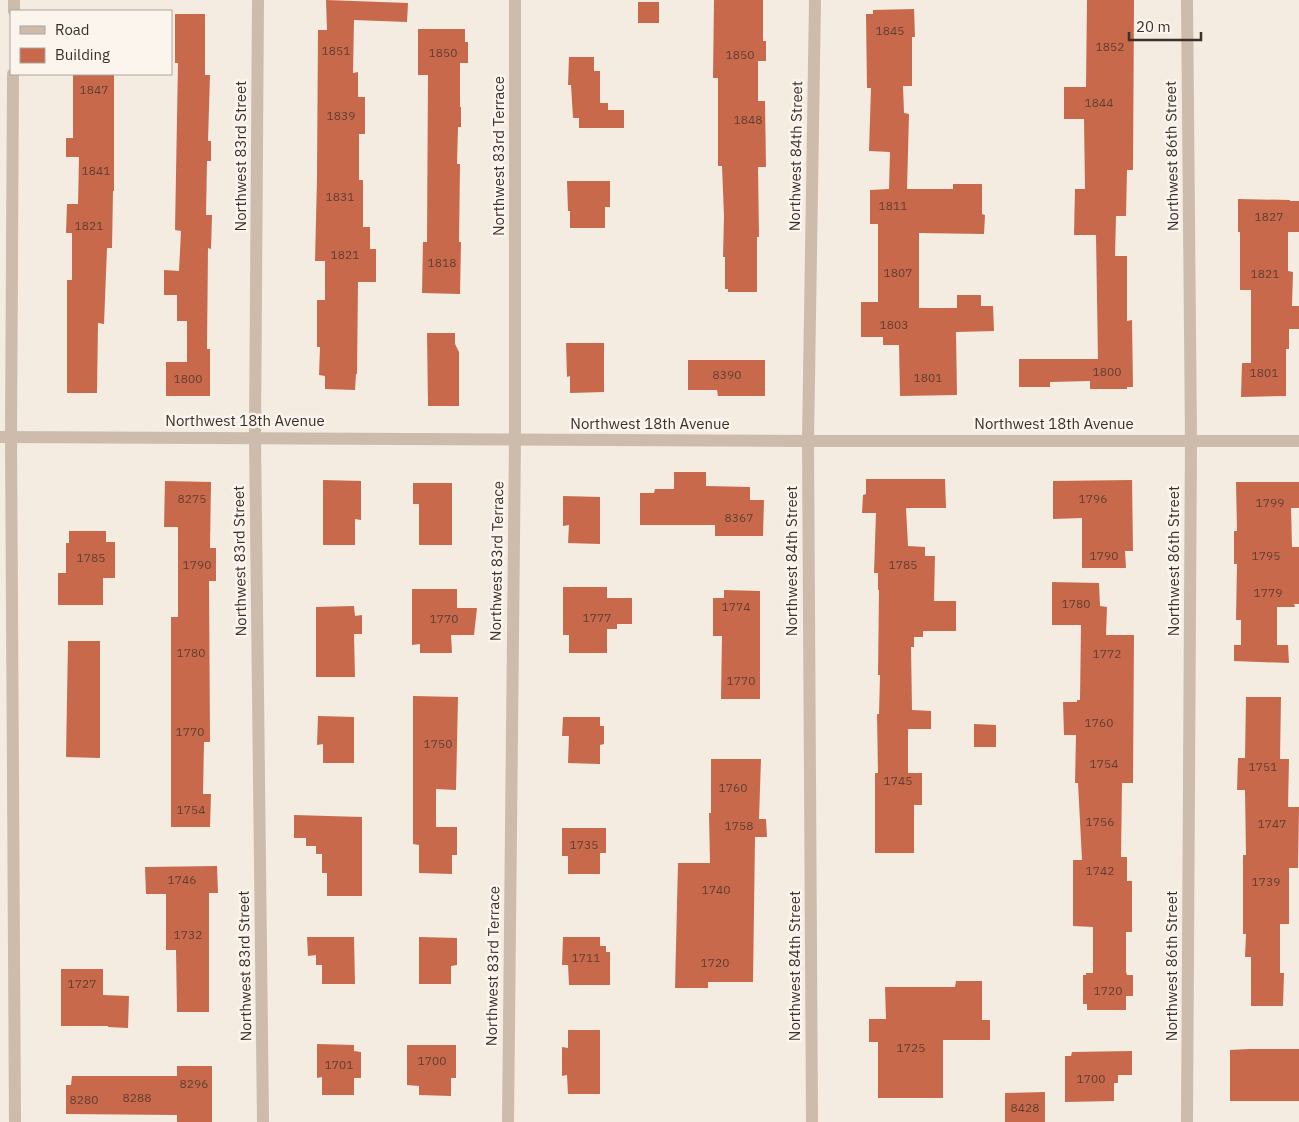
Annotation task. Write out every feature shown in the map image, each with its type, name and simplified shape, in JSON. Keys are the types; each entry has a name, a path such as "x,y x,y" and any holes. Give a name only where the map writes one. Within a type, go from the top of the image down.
{"street":[{"name":"Northwest 83rd Street","path":"258,0 255,437 263,1122"},
{"name":"Northwest 83rd Terrace","path":"508,1122 515,439 515,0"},
{"name":"Northwest 84th Street","path":"812,1122 808,441 815,0"},
{"name":"Northwest 86th Street","path":"1187,0 1191,440 1187,1122"},
{"path":"13,75 6,437 15,1122"},
{"name":"Northwest 18th Avenue","path":"6,437 808,441 1299,441"}],"building":[{"path":"326,0 408,3 407,22 354,20 353,73 358,72 358,97 365,97 365,134 359,134 359,180 363,180 363,227 370,227 370,249 376,249 376,282 358,282 357,374 355,390 325,389 325,376 319,375 320,347 317,347 317,300 325,300 325,261 315,261 318,30 327,30"},
{"path":"714,0 763,0 763,41 766,41 766,61 758,61 758,101 765,101 766,167 758,167 759,237 757,237 757,292 728,292 728,289 725,289 722,166 718,166 718,78 713,78"},
{"path":"1087,0 1134,0 1133,170 1127,170 1126,216 1116,216 1115,256 1127,256 1127,321 1132,320 1133,387 1127,387 1127,389 1090,389 1090,381 1050,382 1050,387 1019,387 1019,359 1098,359 1096,235 1074,235 1075,189 1085,189 1084,119 1064,119 1064,87 1086,87"},
{"path":"638,2 659,2 659,23 638,23"},
{"path":"914,9 915,37 912,37 912,86 903,86 904,113 909,114 907,189 953,189 953,184 982,184 982,214 985,215 984,234 919,233 919,308 957,308 957,295 981,295 981,306 993,306 994,331 956,332 957,395 900,396 899,345 883,345 883,337 861,337 861,302 878,302 878,224 870,224 870,190 889,189 890,152 869,151 871,88 867,88 866,14 873,14 873,10"},
{"path":"175,14 205,14 205,75 210,75 208,141 211,141 211,161 207,161 206,215 212,215 211,249 208,248 207,349 210,349 210,396 166,396 166,362 187,362 187,321 177,321 177,295 164,295 164,270 179,271 181,231 175,230 178,63 175,63"},
{"path":"418,29 465,29 465,42 468,42 468,63 460,63 461,127 458,127 457,164 460,164 460,294 422,293 423,242 427,242 428,75 418,75"},
{"path":"569,57 594,57 594,71 600,71 600,103 608,103 608,110 624,110 624,128 579,128 579,118 573,118 571,85 568,85"},
{"path":"73,75 114,75 112,248 107,248 104,324 98,323 97,393 67,393 67,280 72,280 72,233 66,233 67,204 78,204 79,157 66,157 66,138 73,138"},
{"path":"567,181 610,181 610,207 605,207 605,228 570,228"},
{"path":"1238,199 1299,201 1299,232 1288,232 1288,271 1293,272 1292,306 1299,306 1299,329 1289,329 1289,349 1286,349 1286,396 1241,397 1242,363 1251,363 1251,290 1240,290"},
{"path":"427,333 455,333 455,344 459,352 459,406 428,406"},
{"path":"566,343 604,343 604,392 570,393 570,376 567,377"},
{"path":"688,360 765,360 765,396 718,396 717,390 688,390"},
{"path":"674,472 706,472 706,486 750,487 750,500 764,500 763,536 715,536 715,525 640,525 640,493 654,493 655,489 674,489"},
{"path":"866,479 945,479 946,508 906,508 908,546 925,547 925,556 935,556 934,601 956,601 956,631 923,631 923,637 914,637 914,647 911,647 912,710 931,711 931,729 908,729 908,773 922,773 922,805 914,805 914,853 875,853 875,773 878,773 877,714 879,714 880,675 878,675 879,590 878,573 874,573 876,513 862,513 863,495 866,494"},
{"path":"323,480 361,481 361,520 355,519 355,545 323,545"},
{"path":"1132,480 1133,551 1125,551 1126,568 1082,568 1082,518 1053,519 1053,481"},
{"path":"165,481 211,482 210,548 216,548 216,581 209,581 210,742 204,742 203,794 211,794 210,827 171,827 171,617 178,617 178,527 164,527"},
{"path":"1236,482 1299,482 1299,508 1291,508 1292,547 1299,547 1299,604 1294,604 1295,607 1277,607 1277,645 1288,645 1289,663 1234,661 1234,645 1241,645 1241,620 1236,620 1237,564 1234,564 1234,531 1237,531"},
{"path":"413,483 452,483 452,545 419,545 419,504 413,504"},
{"path":"563,496 600,497 600,544 568,543 569,525 563,526"},
{"path":"69,531 106,531 106,542 115,542 115,578 103,578 103,605 58,605 58,573 66,573 66,543 69,543"},
{"path":"1052,582 1099,583 1100,606 1107,607 1106,635 1134,635 1133,783 1122,783 1121,857 1127,857 1127,881 1132,881 1132,932 1126,932 1126,972 1127,975 1133,975 1133,996 1126,996 1126,1010 1087,1010 1087,1004 1083,1004 1083,975 1093,973 1093,927 1073,926 1073,860 1082,860 1078,783 1075,783 1076,735 1064,735 1063,702 1077,702 1077,700 1080,700 1081,625 1052,625"},
{"path":"563,587 607,587 607,598 632,598 632,624 617,624 617,629 607,629 607,653 569,653 569,635 563,635"},
{"path":"412,589 457,589 457,608 477,608 474,635 451,635 452,653 420,653 420,644 412,645"},
{"path":"724,590 760,591 760,699 721,699 722,636 713,636 713,598 724,598"},
{"path":"354,606 355,616 362,615 362,634 354,634 355,677 316,677 316,607"},
{"path":"68,641 100,641 100,758 66,757"},
{"path":"413,696 458,697 456,790 436,789 436,827 457,827 457,855 452,855 452,874 419,873 419,845 413,844"},
{"path":"1246,697 1281,697 1280,759 1289,759 1288,807 1299,807 1298,868 1289,868 1289,924 1280,924 1280,973 1284,973 1283,1006 1251,1006 1251,957 1245,957 1246,934 1243,934 1243,855 1246,855 1245,790 1237,790 1238,758 1245,758"},
{"path":"318,716 354,717 354,763 323,763 323,744 317,745"},
{"path":"563,717 600,717 600,726 604,726 604,744 600,745 600,764 568,763 569,736 562,736"},
{"path":"974,724 996,725 996,747 974,747"},
{"path":"711,759 761,759 759,819 766,819 767,837 755,837 753,982 708,982 708,988 675,988 678,863 710,863"},
{"path":"294,815 362,817 362,896 327,896 327,873 322,873 322,854 316,854 316,846 306,846 306,838 294,838"},
{"path":"562,828 606,828 606,853 600,853 600,874 568,874 568,856 562,856"},
{"path":"217,866 218,893 209,893 209,1012 177,1012 176,950 166,950 166,894 146,894 145,867"},
{"path":"307,937 354,937 355,984 322,984 322,965 316,965 316,955 308,956"},
{"path":"419,937 457,938 457,965 451,966 451,984 419,984"},
{"path":"563,937 600,937 600,946 606,946 606,952 610,952 610,985 569,985 568,965 562,965"},
{"path":"61,969 103,969 103,995 129,996 128,1028 61,1026"},
{"path":"956,981 982,981 982,1020 990,1020 990,1040 943,1040 943,1098 878,1098 878,1042 869,1042 869,1019 886,1019 885,987 955,987"},
{"path":"568,1030 600,1030 600,1094 568,1094 567,1075 562,1076 562,1047 568,1048"},
{"path":"317,1044 354,1045 354,1051 361,1052 361,1078 354,1078 354,1095 322,1095 322,1077 317,1078"},
{"path":"407,1045 456,1045 456,1078 451,1078 451,1096 419,1095 419,1086 407,1085"},
{"path":"1299,1049 1299,1101 1230,1101 1230,1050"},
{"path":"1132,1051 1132,1075 1118,1075 1118,1083 1114,1083 1114,1101 1065,1102 1065,1056 1071,1056 1072,1052"},
{"path":"177,1066 212,1066 212,1122 177,1122 177,1115 66,1114 66,1085 71,1085 72,1076 177,1076"},
{"path":"1045,1092 1045,1122 1005,1122 1005,1093"}]}
